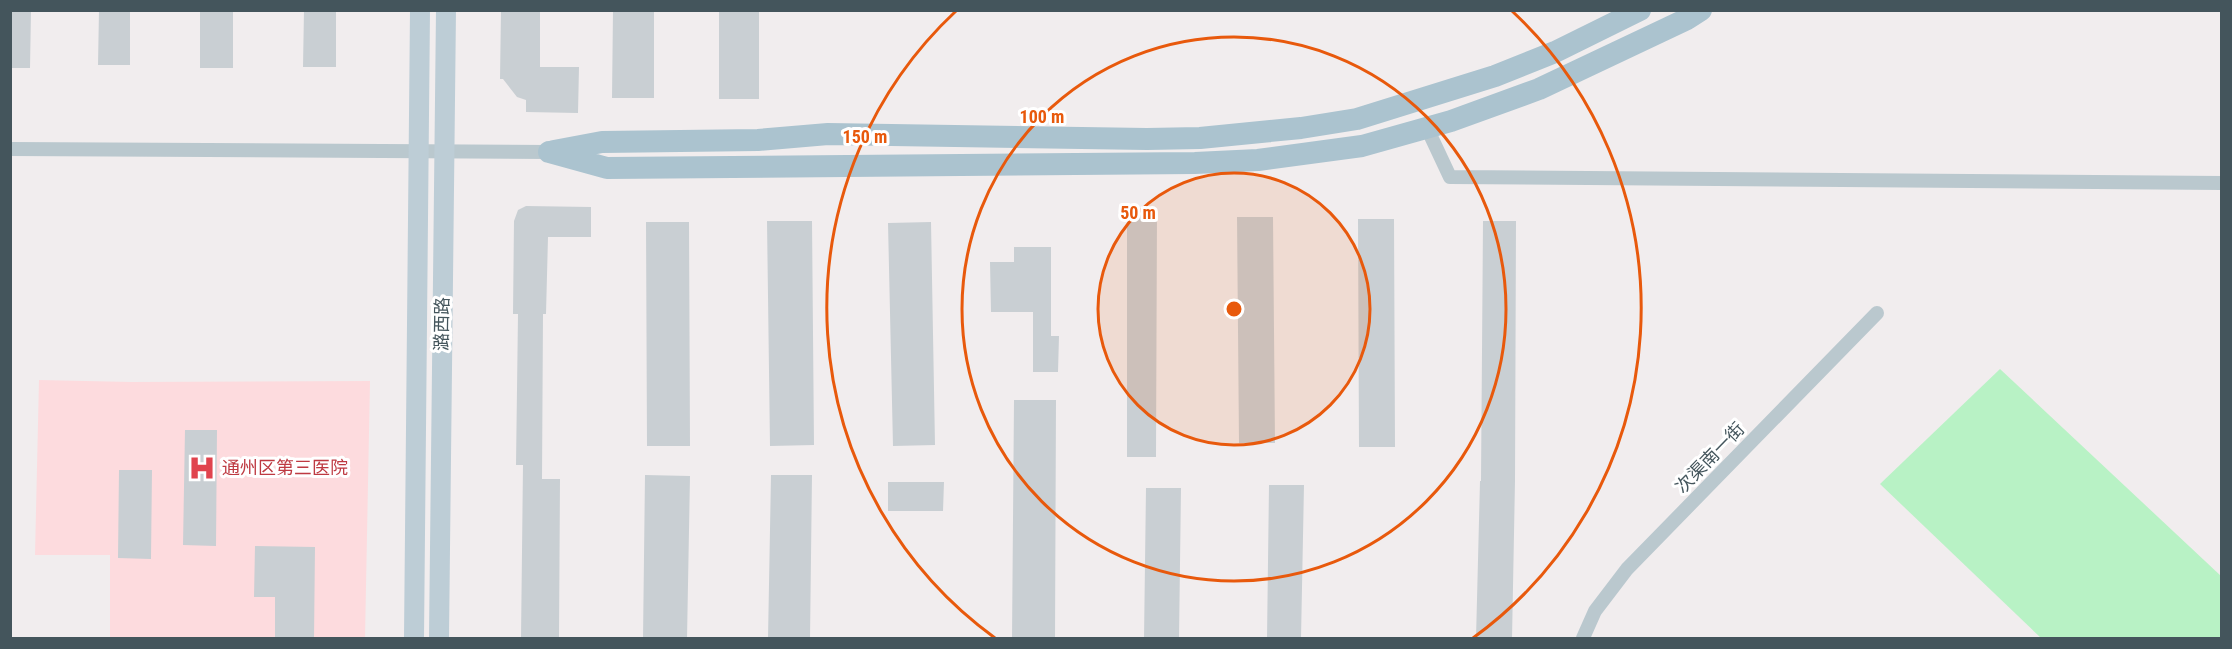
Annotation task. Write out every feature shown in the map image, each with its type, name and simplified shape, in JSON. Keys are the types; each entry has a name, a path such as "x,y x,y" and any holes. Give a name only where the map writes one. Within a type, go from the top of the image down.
{"main road":[{"name":"潞西路","path":"414,639 420,10"},
{"name":"潞西路","path":"439,639 446,10"},
{"path":"549,152 602,142 758,140 828,134 1147,140 1232,136 1301,128 1357,119 1495,76 1555,52 1640,10"},
{"path":"549,152 607,168 1196,163 1258,160 1362,146 1427,128 1539,89 1687,19 1701,10"}],"street":[{"path":"1427,128 1450,177 2222,183"},
{"path":"10,149 549,152"},
{"name":"次渠南一街","path":"1583,639 1596,611 1627,569 1877,313"}],"shaded area":[{"name":"通州区第三医院","path":"39,380 370,381 365,638 110,638 110,555 35,555"}],"green space":[{"path":"2000,369 2221,576 2221,638 2041,638 1880,484"}],"building":[{"path":"10,10 31,10 30,68 10,68"},
{"path":"99,10 130,10 130,65 98,65"},
{"path":"200,10 233,10 233,68 200,68"},
{"path":"304,10 336,10 336,67 303,67"},
{"path":"501,10 540,10 540,67 579,67 578,113 526,112 526,100 517,97 503,79 500,79"},
{"path":"613,10 654,10 654,98 612,98"},
{"path":"719,10 759,10 759,99 719,99"},
{"path":"526,206 591,207 591,237 548,237 546,314 543,314 542,479 560,479 559,639 521,639 523,465 516,465 518,314 513,314 514,221 518,210"},
{"path":"1127,215 1157,215 1156,457 1127,457"},
{"path":"1237,217 1273,217 1275,443 1239,443"},
{"path":"1358,219 1394,219 1395,447 1359,447"},
{"path":"767,221 812,221 814,445 770,446"},
{"path":"1483,221 1516,221 1512,639 1476,639 1481,481"},
{"path":"646,222 689,222 690,446 647,446"},
{"path":"931,222 935,445 893,446 888,223"},
{"path":"1014,247 1051,247 1051,336 1059,336 1058,372 1033,372 1033,312 991,312 990,262 1014,262"},
{"path":"1014,400 1056,400 1055,639 1012,639"},
{"path":"185,430 217,430 216,546 183,545"},
{"path":"119,470 152,470 151,559 118,558"},
{"path":"645,475 690,476 687,639 643,639"},
{"path":"771,475 812,475 810,639 768,639"},
{"path":"888,482 944,482 943,511 888,511"},
{"path":"1269,485 1304,485 1301,639 1267,639"},
{"path":"1146,488 1181,488 1179,639 1144,639"},
{"path":"255,546 315,547 314,639 275,639 275,597 254,597"}],"place":[{"name":"通州区第三医院","path":"202,468"}]}
